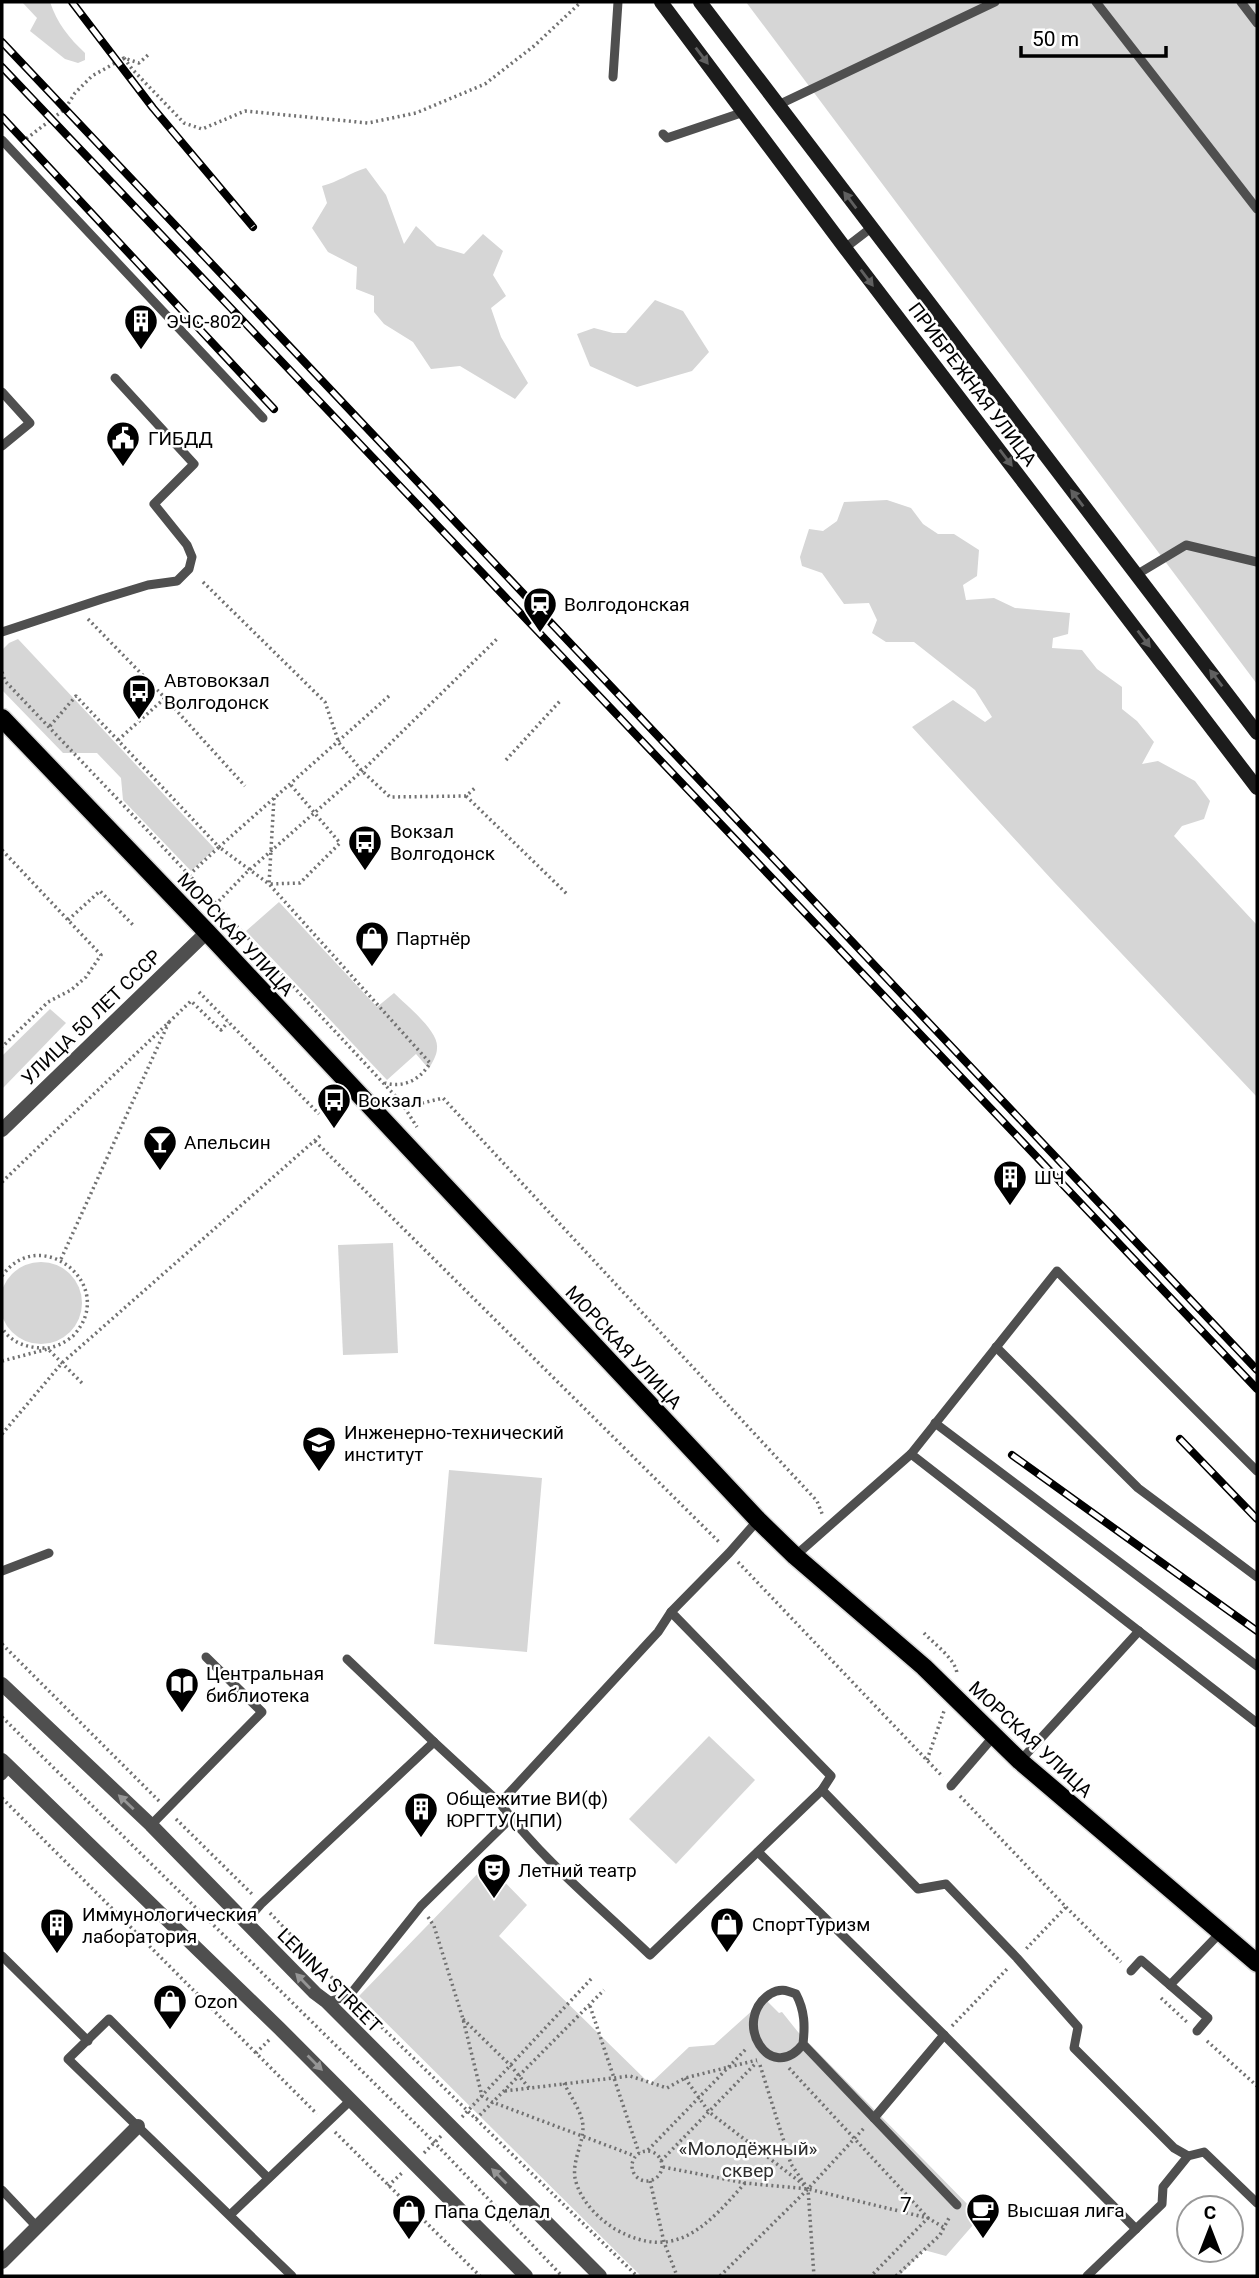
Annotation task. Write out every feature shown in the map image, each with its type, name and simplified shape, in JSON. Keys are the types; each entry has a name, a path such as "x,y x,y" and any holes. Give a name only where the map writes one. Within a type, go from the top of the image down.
{"main road":[{"name":"ПРИБРЕЖНАЯ УЛИЦА","path":"661,2 1257,788"},
{"name":"ПРИБРЕЖНАЯ УЛИЦА","path":"700,2 1257,733"},
{"name":"МОРСКАЯ УЛИЦА","path":"2,718 207,932 758,1520 795,1556 924,1667 1020,1761 1257,1963"}],"street":[{"name":"УЛИЦА 50 ЛЕТ СССР","path":"2,1130 207,932"},
{"name":"LENINA STREET","path":"2,1684 150,1825 600,2276"},
{"path":"4,1768 279,2028 526,2276"},
{"path":"2,2262 138,2126"}],"lane":[{"path":"613,77 618,2"},
{"path":"778,105 995,2"},
{"path":"1096,2 1257,209"},
{"path":"1241,2 1257,23"},
{"path":"663,134 667,138 744,112"},
{"path":"2,140 262,418"},
{"path":"845,248 871,228"},
{"path":"2,632 148,585 177,581 189,569 192,557 187,545 154,504 194,464 115,378"},
{"path":"2,393 30,424 2,446"},
{"path":"1136,575 1186,545 1257,562"},
{"path":"795,1556 911,1454 1057,1271 1257,1471"},
{"path":"996,1347 1138,1488 1257,1577"},
{"path":"936,1423 1257,1666"},
{"path":"911,1454 1257,1723"},
{"path":"500,1803 658,1632 671,1612 758,1520"},
{"path":"2,1571 49,1553"},
{"path":"347,1659 500,1803 566,1875 650,1955 822,1790 831,1776 671,1612"},
{"path":"1020,1761 1139,1631"},
{"path":"150,1825 262,1712 206,1657"},
{"path":"951,1786 993,1736"},
{"path":"245,1922 434,1742"},
{"path":"822,1790 918,1889 946,1884 1079,2028 1074,2048 1174,2148 1188,2156"},
{"path":"321,1997 349,1996 421,1906 512,1818"},
{"path":"758,1852 1136,2229"},
{"path":"1170,1985 1221,1932"},
{"path":"2,1956 88,2041"},
{"path":"1131,1971 1141,1960 1208,2018 1197,2031"},
{"path":"777,1990 796,1994 803,2011 803,2044 796,2054 780,2059 769,2054 756,2039 753,2019 756,2011 766,1997 777,1990"},
{"path":"268,2178 109,2019 68,2059 292,2276"},
{"path":"874,2118 944,2035"},
{"path":"803,2044 957,2205"},
{"path":"230,2216 351,2100"},
{"path":"1087,2276 1162,2204 1163,2187 1188,2156 1204,2152 1257,2203"},
{"path":"2,2190 37,2227"}],"path":[{"path":"124,58 184,122 202,129 245,111 368,122 416,113 485,84 534,46 581,2"},
{"path":"12,151 65,109 75,93 92,76 124,58 139,63 148,55"},
{"path":"203,582 324,702 339,743 362,771 390,797 466,796 476,787"},
{"path":"84,615 245,786"},
{"path":"219,901 362,771 499,637"},
{"path":"2,672 5,681 406,1107 422,1135"},
{"path":"50,726 76,695 219,847 269,884 430,1063 419,1076 403,1085 382,1082"},
{"path":"190,875 389,696"},
{"path":"118,740 165,698"},
{"path":"506,760 560,701"},
{"path":"269,884 300,883 340,843 290,785"},
{"path":"466,796 567,894"},
{"path":"269,884 274,798"},
{"path":"2,850 101,955 86,977 71,990 48,1002 2,1047"},
{"path":"68,920 100,891 135,927"},
{"path":"198,992 319,1114"},
{"path":"2,1182 191,1001 220,1030 228,1022"},
{"path":"61,1259 170,1020"},
{"path":"406,1107 443,1098 817,1501 825,1520 832,1524"},
{"path":"2,1434 62,1363 321,1135"},
{"path":"315,1141 729,1553 1066,1907 944,2035"},
{"path":"2,1276 22,1259 37,1255 61,1259 77,1272 85,1287 88,1304 80,1328 69,1340 48,1349 2,1360"},
{"path":"2,1328 5,1334 25,1347 48,1349 82,1383"},
{"path":"2,1644 349,1996 637,2276"},
{"path":"2,1717 435,2142 562,2276"},
{"path":"2,1798 388,2187 480,2276"},
{"path":"421,1906 434,1926 463,2019 482,2096 582,2137 637,2155"},
{"path":"388,2187 468,2111 592,1978"},
{"path":"476,2119 604,1990"},
{"path":"299,2009 321,1997"},
{"path":"590,2006 637,2155"},
{"path":"463,2019 511,2066 529,2088"},
{"path":"256,2053 279,2028"},
{"path":"756,2039 759,2060 791,2165 808,2189 814,2276"},
{"path":"648,2150 659,2155 663,2167 658,2178 646,2183 635,2177 631,2165 637,2155 648,2150 756,2039"},
{"path":"780,2059 928,2218 943,2227"},
{"path":"505,2091 630,2076 667,2088 685,2078 759,2060"},
{"path":"661,2161 759,2060"},
{"path":"685,2078 709,2112 808,2189"},
{"path":"564,2083 583,2124 574,2173 582,2196 609,2225 626,2235 652,2243 686,2237 721,2211 745,2183"},
{"path":"720,2276 808,2189 874,2118"},
{"path":"663,2167 745,2183 808,2189 928,2218"},
{"path":"650,2181 664,2242 677,2276"},
{"path":"896,2276 940,2235 957,2205"},
{"path":"871,2276 928,2218"}],"green space":[{"path":"22,2 50,2 64,30 85,53 85,60 78,63 65,59 30,31 37,18"},
{"path":"746,2 1257,2 1257,684"},
{"path":"366,168 386,195 404,244 416,226 437,246 464,254 483,234 503,251 493,275 506,296 491,308 501,337 528,383 515,399 460,366 431,369 413,342 384,324 374,312 374,296 356,289 357,267 328,252 312,228 327,203 322,186"},
{"path":"655,300 683,311 709,352 692,371 637,387 590,366 577,334 594,328 626,333"},
{"path":"887,500 911,508 923,524 938,534 954,534 979,550 977,576 963,585 966,600 994,598 1015,608 1070,613 1068,634 1053,638 1052,648 1082,650 1097,669 1122,687 1122,709 1137,721 1154,742 1142,764 1158,761 1195,781 1210,801 1204,819 1182,826 1174,836 1257,925 1257,1097 912,727 953,700 985,722 992,717 975,690 914,642 886,642 872,633 877,620 869,603 844,604 822,573 802,566 800,557 809,529 823,531 837,521 844,502"},
{"path":"18,639 215,849 191,871 123,800 121,778 97,753 63,753 2,690 2,650"},
{"path":"279,902 377,1007 394,993 421,1019 436,1041 436,1054 429,1069 416,1054 387,1080 246,931"},
{"path":"50,1009 66,1023 2,1089 2,1056"},
{"path":"393,1243 398,1353 343,1355 338,1245"},
{"path":"41,1262 57,1265 70,1274 79,1287 82,1303 79,1319 70,1332 57,1341 41,1344 25,1341 12,1332 3,1319 0,1303 3,1287 12,1274 25,1265"},
{"path":"449,1470 542,1478 527,1652 434,1644"},
{"path":"709,1736 755,1780 676,1864 629,1819"},
{"name":"«Молодёжный» сквер","path":"487,1864 527,1905 499,1936 650,2084 689,2047 714,2045 765,1999 779,2013 782,2012 798,2032 980,2217 946,2256 924,2250 899,2276 641,2276 359,1996"}],"railway":[{"path":"72,2 153,108 253,227"},
{"path":"2,42 1257,1370"},
{"path":"2,67 1257,1389"},
{"path":"2,117 274,409"},
{"path":"1180,1439 1257,1519"},
{"path":"1012,1455 1257,1631"}],"place":[{"name":"ЭЧС-802","path":"141,351"},
{"name":"ГИБДД","path":"123,468"},
{"name":"Волгодонская","path":"540,634"},
{"name":"Автовокзал Волгодонск","path":"139,721"},
{"name":"Вокзал Волгодонск","path":"365,872"},
{"name":"Партнёр","path":"372,968"},
{"name":"Вокзал","path":"334,1130"},
{"name":"Апельсин","path":"160,1172"},
{"name":"ШЧ","path":"1010,1207"},
{"name":"Инженерно-технический институт","path":"319,1473"},
{"name":"Центральная библиотека","path":"182,1714"},
{"name":"Общежитие ВИ(ф) ЮРГТУ(НПИ)","path":"421,1839"},
{"name":"Летний театр","path":"494,1900"},
{"name":"СпортТуризм","path":"727,1954"},
{"name":"Иммунологическия лаборатория","path":"57,1955"},
{"name":"Ozon","path":"170,2031"},
{"name":"Высшая лига","path":"983,2240"},
{"name":"Папа Сделал","path":"409,2241"}],"district":[{"name":"7","path":"907,2205"}]}
